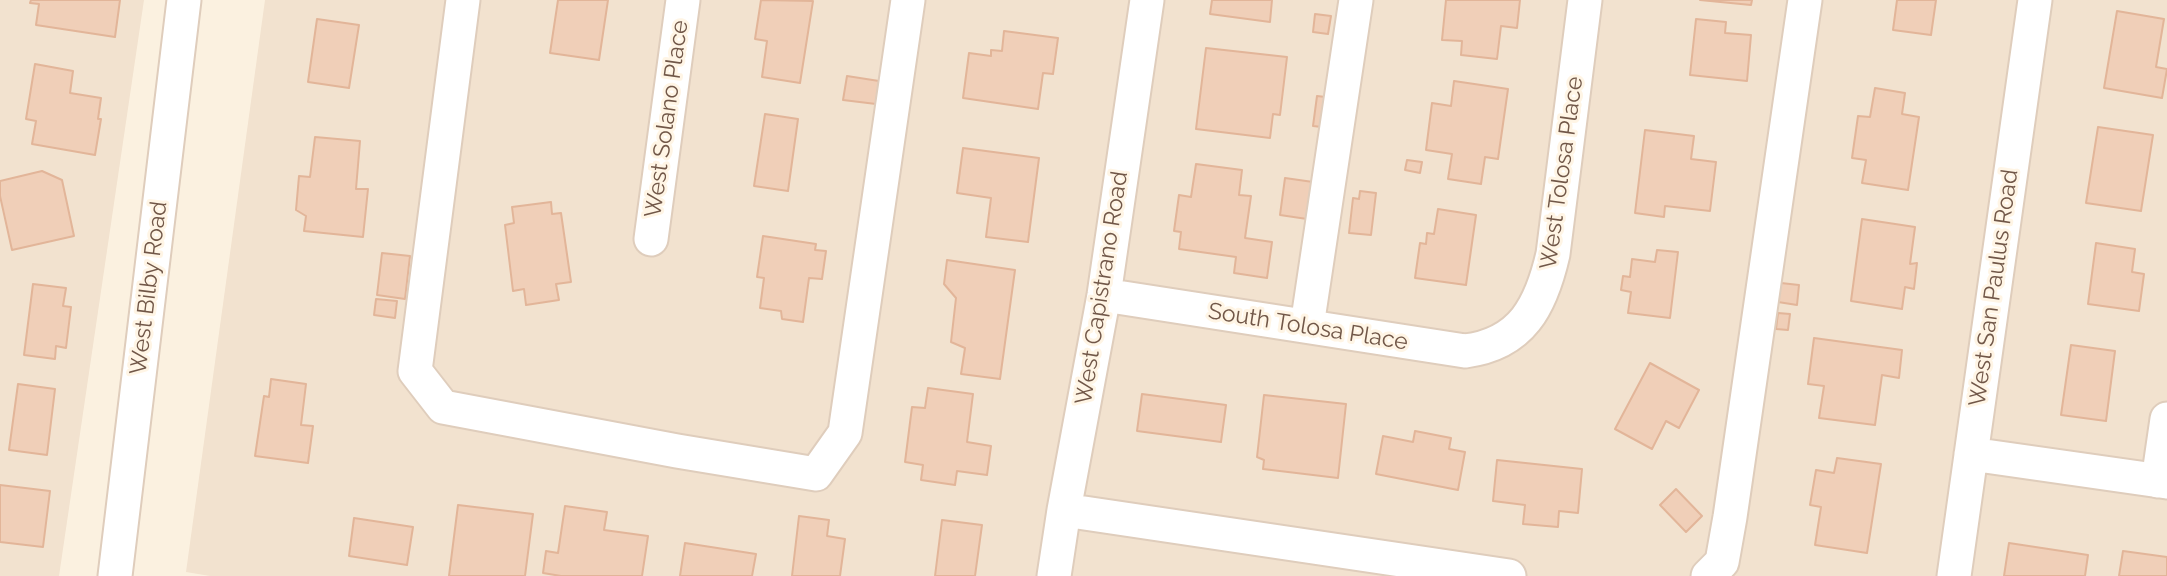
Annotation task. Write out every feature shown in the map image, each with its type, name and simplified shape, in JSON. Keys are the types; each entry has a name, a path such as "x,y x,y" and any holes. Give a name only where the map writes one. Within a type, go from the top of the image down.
{"street":[{"name":"West Bilby Road","path":"115,576 184,0"},
{"path":"463,0 415,371 443,407 816,474 845,433 908,0"},
{"name":"West Solano Place","path":"651,239 683,0"},
{"name":"West Capistrano Road","path":"1054,576 1104,295 1147,0"},
{"path":"1307,326 1356,0"},
{"name":"West Tolosa Place","path":"1510,335 1522,327 1547,281 1553,254 1586,0"},
{"path":"1708,576 1722,562 1730,517 1805,0"},
{"name":"West San Paulus Road","path":"1954,576 2035,0"},
{"name":"South Tolosa Place","path":"1104,295 1465,351 1482,349 1510,335"},
{"path":"1971,454 2163,482 2167,419"},
{"path":"1064,510 1509,576"}],"shaded area":[{"path":"0,0 144,0 59,576 0,576"},
{"path":"265,0 2167,0 2167,576 210,576 186,572"}],"building":[{"path":"31,0 120,0 115,37 36,25 39,4 30,3"},
{"path":"558,0 608,0 599,60 550,53"},
{"path":"761,0 813,1 800,83 762,77 767,41 755,39"},
{"path":"1212,0 1272,0 1270,22 1210,14"},
{"path":"1446,0 1520,0 1517,28 1501,26 1497,59 1461,55 1462,41 1442,40"},
{"path":"1700,0 1752,0 1751,5"},
{"path":"1897,0 1936,0 1931,35 1893,30"},
{"path":"2117,11 2164,19 2156,67 2167,69 2162,98 2104,88"},
{"path":"1315,14 1331,16 1328,34 1313,32"},
{"path":"317,19 359,25 349,88 308,82"},
{"path":"1696,19 1726,22 1725,33 1751,35 1747,81 1690,75"},
{"path":"1004,31 1058,38 1053,74 1043,73 1038,109 963,98 969,53 991,56 991,50 1002,51"},
{"path":"1206,48 1287,57 1280,115 1273,114 1270,138 1196,129"},
{"path":"35,64 73,71 70,93 101,98 98,119 101,119 95,155 32,144 36,121 26,119"},
{"path":"847,76 879,81 876,104 843,100"},
{"path":"1454,81 1508,89 1498,159 1485,157 1481,184 1448,179 1452,154 1426,150 1432,103 1451,106"},
{"path":"1875,88 1905,93 1902,114 1919,117 1908,190 1862,183 1866,160 1852,158 1858,116 1870,117"},
{"path":"1317,96 1334,98 1330,128 1313,126"},
{"path":"765,114 798,119 788,191 754,186"},
{"path":"2098,127 2153,135 2141,211 2086,203"},
{"path":"1645,130 1694,136 1691,159 1716,162 1710,211 1665,206 1664,217 1635,213"},
{"path":"315,137 360,141 356,189 368,189 363,237 304,231 306,216 296,210 299,176 310,177"},
{"path":"963,148 1039,158 1028,242 986,237 991,198 957,193"},
{"path":"1407,160 1422,162 1420,173 1405,170"},
{"path":"1196,164 1242,170 1239,195 1251,196 1245,238 1272,242 1267,278 1234,273 1236,257 1179,249 1181,232 1174,231 1179,195 1191,197"},
{"path":"42,171 62,180 74,236 12,250 0,196 0,181"},
{"path":"1285,178 1313,182 1307,219 1280,215"},
{"path":"1360,191 1376,193 1371,235 1349,233 1353,198 1359,199"},
{"path":"551,202 552,214 561,213 571,282 556,284 559,300 526,305 524,289 513,291 505,225 514,223 512,207"},
{"path":"1438,209 1476,215 1466,285 1415,278 1420,243 1426,244 1427,233 1434,234"},
{"path":"1862,219 1915,227 1910,264 1917,263 1914,289 1905,287 1902,309 1851,301"},
{"path":"763,236 816,244 815,250 826,251 822,279 809,278 803,322 782,319 781,311 760,308 764,278 757,277"},
{"path":"2096,243 2135,249 2132,272 2144,274 2139,311 2088,304"},
{"path":"1657,250 1678,252 1670,318 1628,313 1631,292 1621,290 1623,276 1630,277 1632,259 1655,262"},
{"path":"382,253 410,256 405,299 377,295"},
{"path":"947,260 1015,270 1000,379 961,374 965,348 951,342 956,298 944,284"},
{"path":"1781,283 1799,285 1797,305 1778,302"},
{"path":"33,284 66,288 63,306 71,307 66,348 56,346 55,359 24,355"},
{"path":"376,299 397,301 395,318 374,315"},
{"path":"1778,313 1790,314 1788,330 1776,329"},
{"path":"1814,338 1902,350 1899,378 1882,375 1875,425 1819,418 1824,386 1808,384"},
{"path":"2071,345 2115,351 2106,421 2061,415"},
{"path":"1650,363 1699,390 1679,428 1666,421 1652,449 1615,429"},
{"path":"271,379 306,384 301,425 313,426 308,463 255,456 264,396 269,397"},
{"path":"18,384 55,389 47,455 9,450"},
{"path":"928,388 973,394 967,442 991,446 987,475 957,471 955,485 921,480 923,465 905,462 912,407 925,408"},
{"path":"1142,394 1226,405 1221,442 1137,431"},
{"path":"1264,395 1346,404 1338,478 1263,469 1264,460 1257,457"},
{"path":"1415,431 1451,438 1449,449 1465,452 1458,490 1376,474 1383,436 1413,442"},
{"path":"1837,458 1881,464 1867,553 1815,545 1821,507 1810,505 1816,470 1834,473"},
{"path":"1497,460 1582,469 1578,513 1559,511 1558,527 1523,524 1525,505 1493,501"},
{"path":"0,485 50,491 43,547 0,542"},
{"path":"1676,489 1702,516 1686,532 1660,505"},
{"path":"458,505 533,514 525,576 449,576"},
{"path":"565,506 607,512 604,530 648,536 642,576 561,576 543,573 546,551 558,553"},
{"path":"799,516 829,520 827,536 845,539 840,576 792,576"},
{"path":"354,518 413,527 407,565 349,556"},
{"path":"942,520 982,525 975,576 935,576"},
{"path":"685,543 756,554 752,576 680,576"},
{"path":"2009,543 2088,555 2085,576 2004,576"},
{"path":"2123,551 2167,557 2167,576 2119,576"}]}
